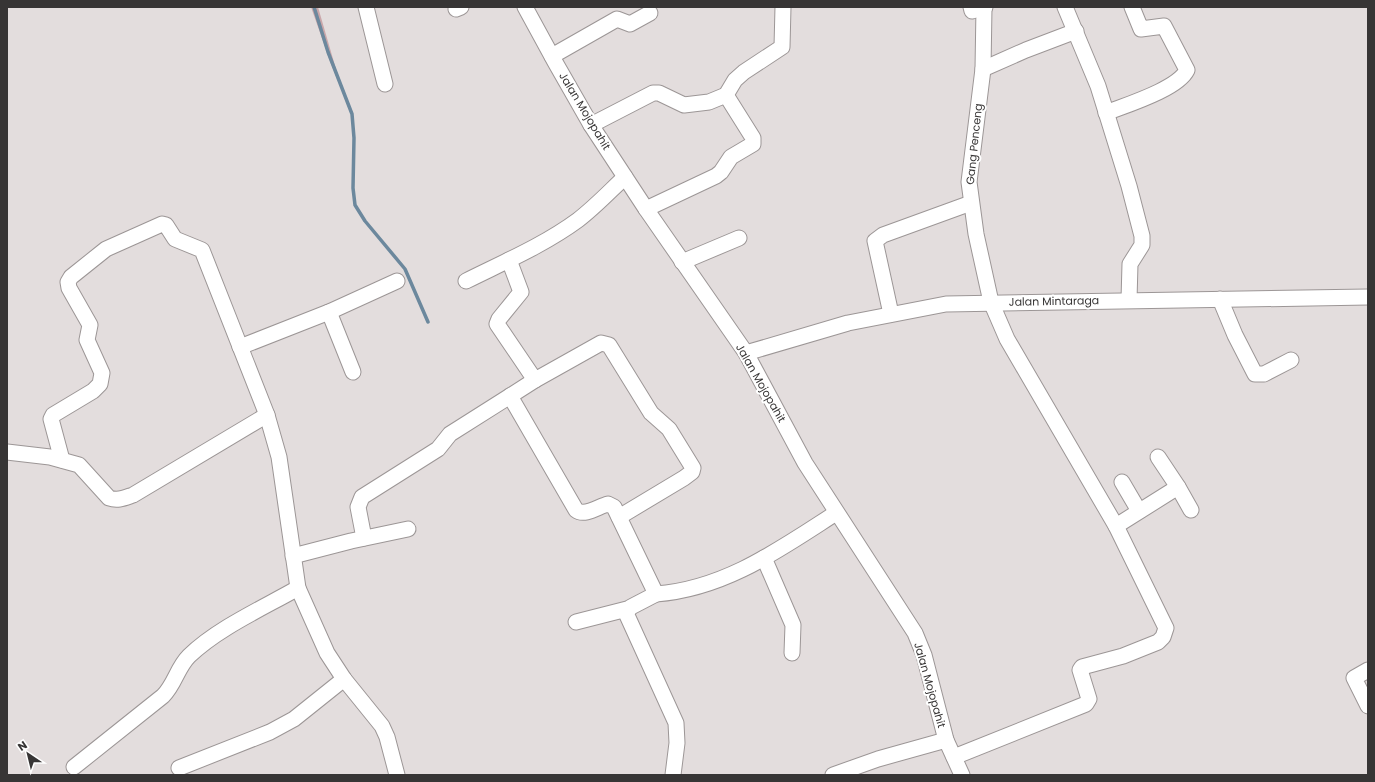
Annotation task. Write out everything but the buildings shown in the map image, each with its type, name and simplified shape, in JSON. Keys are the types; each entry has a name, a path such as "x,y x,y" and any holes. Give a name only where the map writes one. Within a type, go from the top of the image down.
{"street":[{"path":"366,7 385,84"},
{"name":"Jalan Mojopahit","path":"525,7 592,125 646,209 746,353 805,463 915,633 924,655 946,740 962,775"},
{"path":"592,125 653,94 659,93 684,104 696,105 709,102 726,95 735,80 744,72 782,47 783,7"},
{"path":"971,7 972,11 985,7"},
{"name":"Gang Penceng","path":"954,757 1086,704 1089,699 1081,676 1080,670 1082,667 1123,656 1158,642 1163,637 1166,628 1116,526 1007,339 991,302 971,203 969,182 970,162 983,70 985,7"},
{"path":"1065,7 1098,86 1130,186 1143,241 1130,264 1129,300"},
{"path":"1106,113 1169,87 1187,70 1164,26 1141,29 1132,7"},
{"path":"552,56 617,19 630,24 650,13"},
{"path":"983,70 1026,50 1076,32"},
{"path":"646,209 716,176 721,172 732,156 753,144 753,138 726,95"},
{"path":"466,281 543,242 580,218 625,177"},
{"path":"891,314 875,241 883,236 971,203"},
{"path":"62,460 51,420 53,415 93,391 100,384 102,373 87,340 90,325 69,288 68,282 71,276 106,249 162,224 166,225 175,239 198,247 202,250 267,415 279,457 298,588 328,653 344,679 382,726 387,737 397,775"},
{"path":"682,262 739,238"},
{"path":"509,260 521,292 497,324 535,380"},
{"path":"240,347 329,312 397,280"},
{"name":"Jalan Mintaraga","path":"746,353 848,323 946,304 991,302 1368,297"},
{"path":"1220,299 1235,335 1255,374 1264,374 1291,360"},
{"path":"329,312 353,372"},
{"path":"364,538 358,507 362,497 438,449 450,434 535,380 601,343 605,343 609,346 651,413 669,429 692,465 693,470 687,476 619,517"},
{"path":"510,396 576,510 579,512 586,512 608,504 614,507 656,594"},
{"path":"7,452 62,460 79,465 86,470 109,498 115,500 133,495 267,415"},
{"path":"1158,457 1191,510"},
{"path":"1122,482 1139,511"},
{"path":"1116,526 1178,487"},
{"path":"576,622 627,609 656,594 686,590 715,582 764,558 836,513"},
{"path":"293,556 364,538 408,529"},
{"path":"764,558 793,625 792,653"},
{"path":"74,767 163,696 170,689 177,671 189,656 207,641 298,588"},
{"path":"627,609 628,618 676,723 677,743 673,775"},
{"path":"1368,670 1354,678 1368,706"},
{"path":"179,768 270,732 294,719 310,708 344,679"},
{"path":"833,775 878,759 946,740"}],"shaded area":[{"path":"311,7 318,7 342,90 331,64"}],"waterway":[{"path":"314,7 328,52 352,114 354,138 353,188 355,205 365,221 405,269 428,322"}]}
